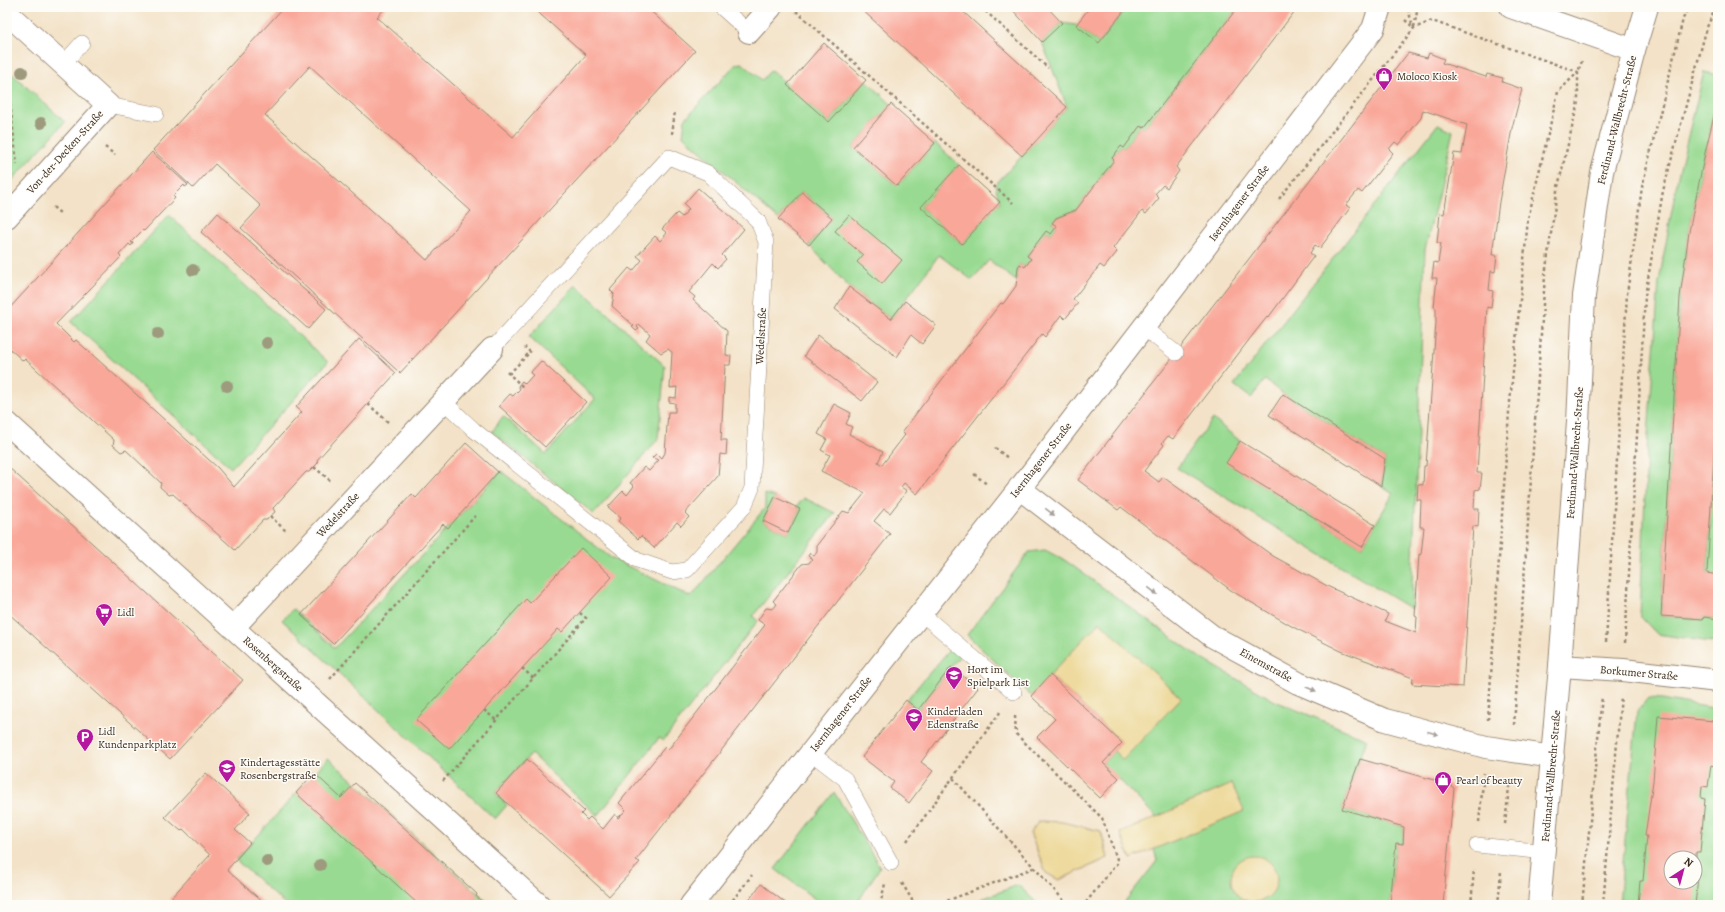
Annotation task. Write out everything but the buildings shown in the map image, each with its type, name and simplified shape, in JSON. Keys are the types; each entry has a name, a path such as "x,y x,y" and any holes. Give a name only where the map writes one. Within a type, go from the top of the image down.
{"street":[{"path":"749,32 771,7"},
{"name":"Isernhagener Straße","path":"691,905 1144,328 1373,29 1380,7"},
{"path":"1511,7 1634,50"},
{"name":"Ferdinand-Wallbrecht-Straße","path":"1539,905 1554,757 1577,430 1584,296 1602,172 1634,50 1648,7"},
{"path":"7,13 108,105"},
{"name":"Von-der-Decken-Straße","path":"7,217 108,105"},
{"name":"Wedelstraße","path":"233,628 492,349"},
{"name":"Rosenbergstraße","path":"7,423 539,905"},
{"name":"Einemstraße","path":"1019,488 1212,636 1298,683 1385,720 1486,747 1554,757"},
{"name":"Borkumer Straße","path":"1560,666 1718,681"}],"lane":[{"path":"721,7 749,32"},
{"path":"63,64 82,44"},
{"path":"108,105 156,114"},
{"name":"Wedelstraße","path":"443,401 474,430 637,560 672,572 687,570 744,507 752,488 766,242 758,221 708,173 669,157 492,349"},
{"path":"1144,328 1176,353"},
{"path":"921,613 1014,692"},
{"path":"811,753 845,779 891,864"},
{"path":"1477,845 1545,852"}],"path":[{"path":"792,7 1013,203"},
{"path":"981,7 1048,68"},
{"path":"1407,7 1414,28"},
{"path":"1277,202 1414,28 1418,7"},
{"path":"1603,905 1614,670 1627,294 1642,187 1683,18 1688,7"},
{"path":"1582,905 1614,670 1646,296 1663,191 1707,27 1716,7"},
{"path":"1414,28 1432,21 1578,72"},
{"path":"1488,726 1509,412 1528,219 1558,92 1578,72"},
{"path":"1514,731 1545,276 1557,191 1578,102 1578,72"},
{"path":"7,99 10,102 17,167"},
{"path":"368,404 390,424"},
{"path":"314,466 334,484"},
{"path":"329,679 476,515"},
{"path":"270,516 289,534"},
{"path":"442,781 586,618 580,613"},
{"path":"522,668 533,678"},
{"path":"891,864 1014,692"},
{"path":"1014,692 1016,734 1102,818 1118,862 1084,905"},
{"path":"484,710 496,720"},
{"path":"953,778 1068,905"},
{"path":"936,905 1033,868"},
{"path":"729,905 753,874"},
{"path":"945,905 946,901"}],"green space":[{"path":"1127,7 1238,7 1144,128 1140,126 1124,148 1121,146 1112,158 1114,160 1076,210 1056,218 1052,222 1057,226 1051,234 1046,231 1027,256 1031,259 1025,267 1020,264 1018,267 1016,281 989,260 972,280 939,255 891,319 849,287 809,245 832,218 802,192 778,219 683,136 685,119 736,64 742,63 762,80 771,70 829,122 866,80 891,104 853,147 897,186 935,143 959,165 921,207 962,244 1000,202 995,185 1067,107 1042,42 1062,23 1076,25 1099,43"},
{"path":"7,69 65,122 7,186"},
{"path":"1704,72 1718,75 1718,101 1705,153 1689,232 1680,297 1661,616 1703,619 1704,617 1718,619 1718,643 1657,634 1640,616 1647,449 1659,282 1678,176"},
{"path":"1438,124 1453,131 1425,250 1411,609 1177,468 1213,419 1240,441 1227,463 1362,547 1393,494 1381,486 1385,459 1283,394 1265,380 1251,398 1234,385"},
{"path":"169,215 328,362 231,468 71,322"},
{"path":"576,285 665,366 658,439 594,514 492,432 503,416 546,454 595,399 529,337"},
{"path":"1718,388 1718,575 1707,573"},
{"path":"501,471 611,558 691,597 765,508 765,494 775,497 763,521 788,533 800,509 796,507 804,498 835,513 753,616 758,621 663,741 659,738 598,816 531,754 495,793 507,805 495,819 282,620 293,609 335,648"},
{"path":"1045,550 1066,561 1199,657 1275,701 1367,739 1342,809 1404,827 1403,844 1396,843 1390,905 1122,905 1157,861 1154,849 1243,811 1232,784 1156,817 1103,763 1114,751 1123,759 1181,698 1100,622 1031,696 967,635 1029,552"},
{"path":"952,647 961,654 918,710 906,700"},
{"path":"1648,698 1718,709 1718,905 1619,905 1637,712"},
{"path":"328,758 491,905 286,905 236,860"},
{"path":"834,792 880,867 856,905 823,905 775,869"},
{"path":"1018,885 1039,905 966,905"}],"sand":[{"path":"1100,622 1181,698 1123,760 1114,751 1122,743 1050,675"},
{"path":"1232,784 1244,811 1131,859 1120,833"},
{"path":"1039,821 1062,822 1101,831 1108,858 1059,880 1046,873 1030,833"},
{"path":"1249,856 1259,856 1271,862 1276,870 1276,888 1271,896 1263,901 1249,902 1241,899 1234,892 1231,884 1231,874 1234,866 1241,859"}],"place":[{"name":"Moloco Kiosk","path":"1384,91"},
{"name":"Lidl","path":"104,627"},
{"name":"Hort im Spielpark List","path":"954,690"},
{"name":"Kinderladen Edenstraße","path":"914,732"},
{"name":"Lidl Kundenparkplatz","path":"85,752"},
{"name":"Kindertagesstätte Rosenbergstraße","path":"227,783"},
{"name":"Pearl of beauty","path":"1443,795"}]}
